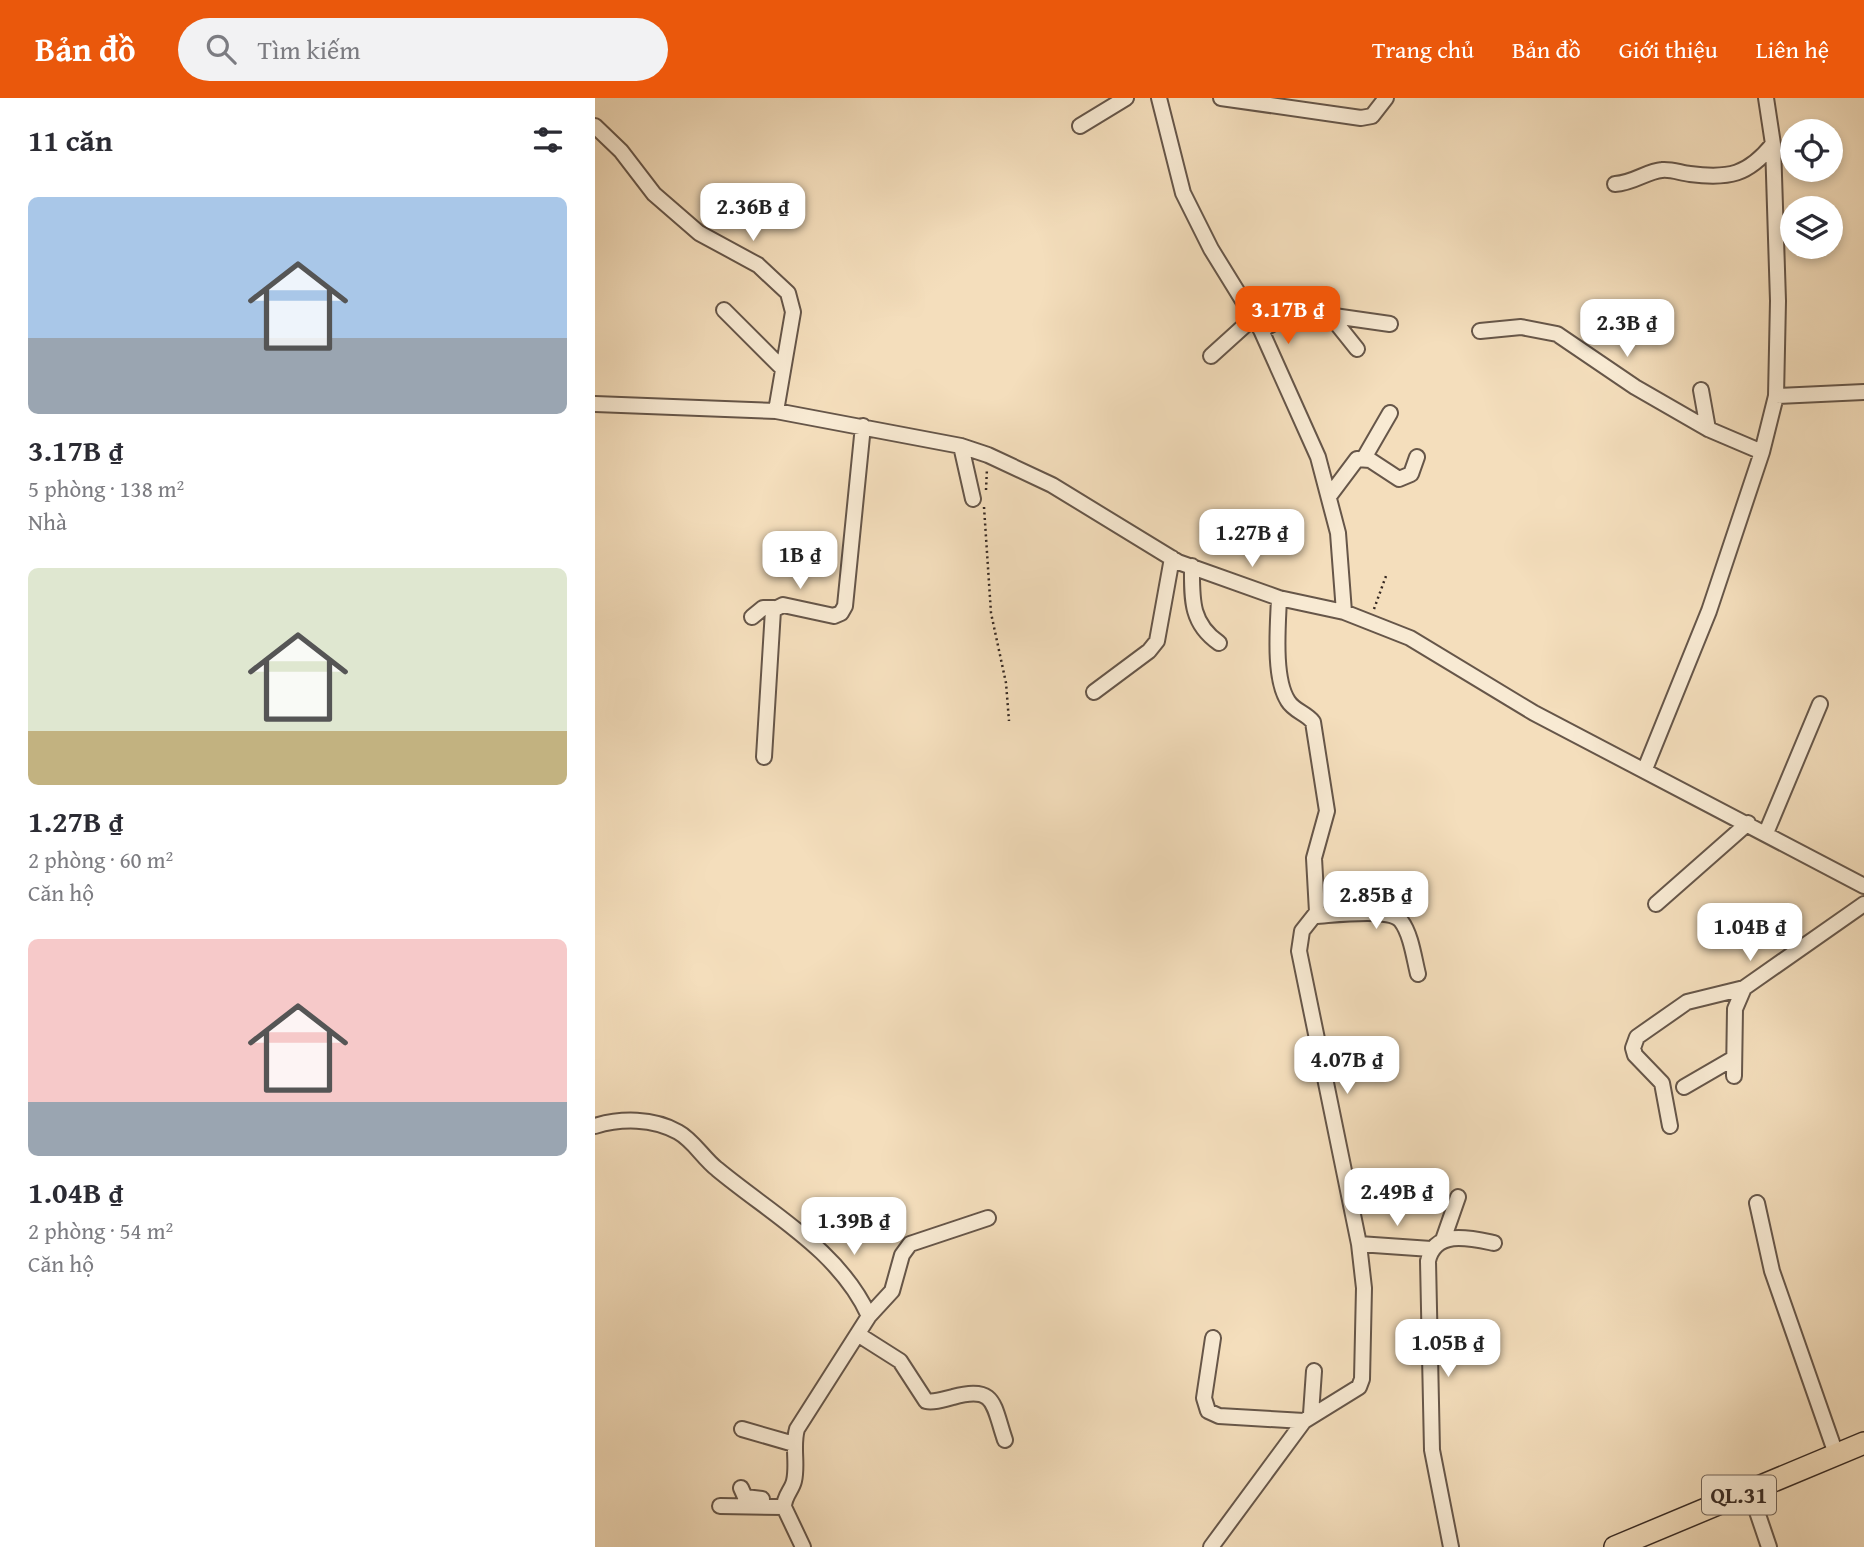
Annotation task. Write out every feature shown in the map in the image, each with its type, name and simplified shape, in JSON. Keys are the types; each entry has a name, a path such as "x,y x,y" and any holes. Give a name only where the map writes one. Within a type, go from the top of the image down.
{"highway":[{"name":"QL.31","path":"1615,1547 1864,1443"}],"street":[{"path":"1080,126 1126,98"},
{"path":"1159,98 1183,193 1211,249 1257,324 1318,457 1338,533 1344,612"},
{"path":"1221,98 1361,118 1372,116 1386,98"},
{"path":"1645,769 1709,611 1762,452 1776,396 1778,301 1773,144 1766,98"},
{"path":"595,126 621,151 654,194 699,233 758,265 785,289 793,312 776,411"},
{"path":"1615,184 1640,180 1661,170 1706,176 1742,172 1759,161 1773,144"},
{"path":"724,310 782,369"},
{"path":"1211,356 1257,324 1296,313 1329,314 1390,324"},
{"path":"1329,314 1357,349"},
{"path":"1481,331 1521,327 1557,334 1635,387 1708,429 1762,452"},
{"path":"1701,390 1708,429"},
{"path":"1776,396 1864,392"},
{"path":"595,404 776,411 863,426 988,454 1052,485 1172,558 1279,598 1344,612 1410,638 1534,713 1748,823 1864,887"},
{"path":"1329,495 1355,461 1364,458 1390,413"},
{"path":"752,617 763,608 783,605 834,616 843,611 863,426"},
{"path":"961,446 981,499"},
{"path":"1364,458 1399,479 1411,474 1417,457"},
{"path":"1094,692 1149,651 1157,641 1172,558"},
{"path":"1192,566 1195,617 1206,635 1219,643"},
{"path":"1211,1547 1308,1418 1359,1387 1362,1379 1364,1288 1359,1244 1299,951 1302,931 1315,916 1318,908 1314,858 1326,819 1326,802 1313,722 1292,707 1284,693 1278,642 1279,598"},
{"path":"764,757 771,614 774,608"},
{"path":"1766,833 1820,704"},
{"path":"1656,904 1748,823"},
{"path":"1670,1126 1662,1083 1635,1055 1633,1048 1637,1037 1688,1003 1744,988 1864,904"},
{"path":"1315,916 1388,913 1397,917 1403,924 1418,974"},
{"path":"1734,1076 1736,1003 1744,988"},
{"path":"1684,1087 1734,1058"},
{"path":"595,1126 628,1120 682,1134 714,1167 834,1262 852,1283 869,1316"},
{"path":"1451,1547 1432,1450 1428,1261 1458,1197"},
{"path":"1757,1203 1772,1271 1836,1454"},
{"path":"720,1506 777,1507 784,1500 794,1483 794,1444 797,1429 869,1316 892,1291 902,1255 910,1244 988,1218"},
{"path":"1359,1244 1437,1244 1468,1238 1494,1243"},
{"path":"859,1335 900,1361 926,1401 972,1392 985,1394 992,1403 1005,1440"},
{"path":"1213,1338 1204,1398 1209,1411 1219,1416 1308,1418"},
{"path":"1308,1418 1314,1371"},
{"path":"742,1429 794,1444"},
{"path":"741,1488 745,1497 760,1498 777,1507 803,1547"},
{"path":"1750,1491 1769,1547"}],"path":[{"path":"988,454 981,499 991,613 1006,683 1009,721"},
{"path":"1369,622 1386,576"}]}
